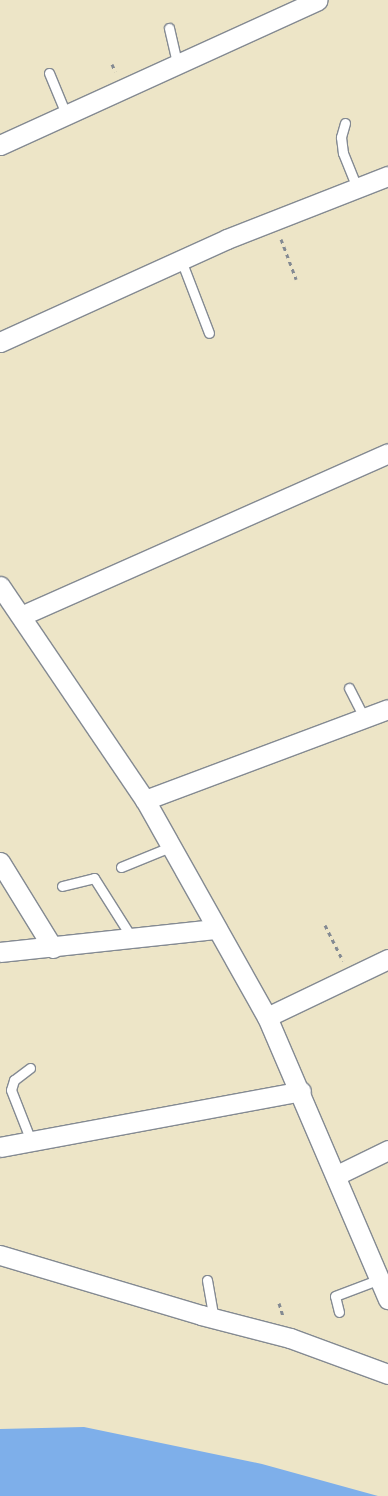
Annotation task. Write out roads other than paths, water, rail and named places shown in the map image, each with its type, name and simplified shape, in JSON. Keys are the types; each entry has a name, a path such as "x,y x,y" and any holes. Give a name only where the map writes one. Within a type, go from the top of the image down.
{"street":[{"path":"0,145 177,62 318,0"},
{"path":"0,342 180,260 356,186 388,176"},
{"path":"23,615 388,453"},
{"path":"0,586 23,615 145,800 215,928 267,1017 337,1175 388,1299"},
{"path":"145,800 388,709"},
{"path":"0,862 53,948"},
{"path":"0,952 53,948 215,928"},
{"path":"267,1017 388,960"},
{"path":"0,1147 301,1092"},
{"path":"337,1175 388,1150"},
{"path":"0,1255 214,1318 290,1338 388,1374"}],"lane":[{"path":"169,28 177,62"},
{"path":"49,73 66,114"},
{"path":"345,123 341,137 343,152 356,186"},
{"path":"180,260 209,333"},
{"path":"349,688 364,718"},
{"path":"121,867 170,847"},
{"path":"62,886 94,878 132,938"},
{"path":"30,1068 14,1080 11,1090 31,1141"},
{"path":"339,1312 335,1296 380,1279"},
{"path":"206,1280 214,1318"}],"water":[{"path":"84,1427 262,1464 378,1496 0,1496 0,1429"}]}
